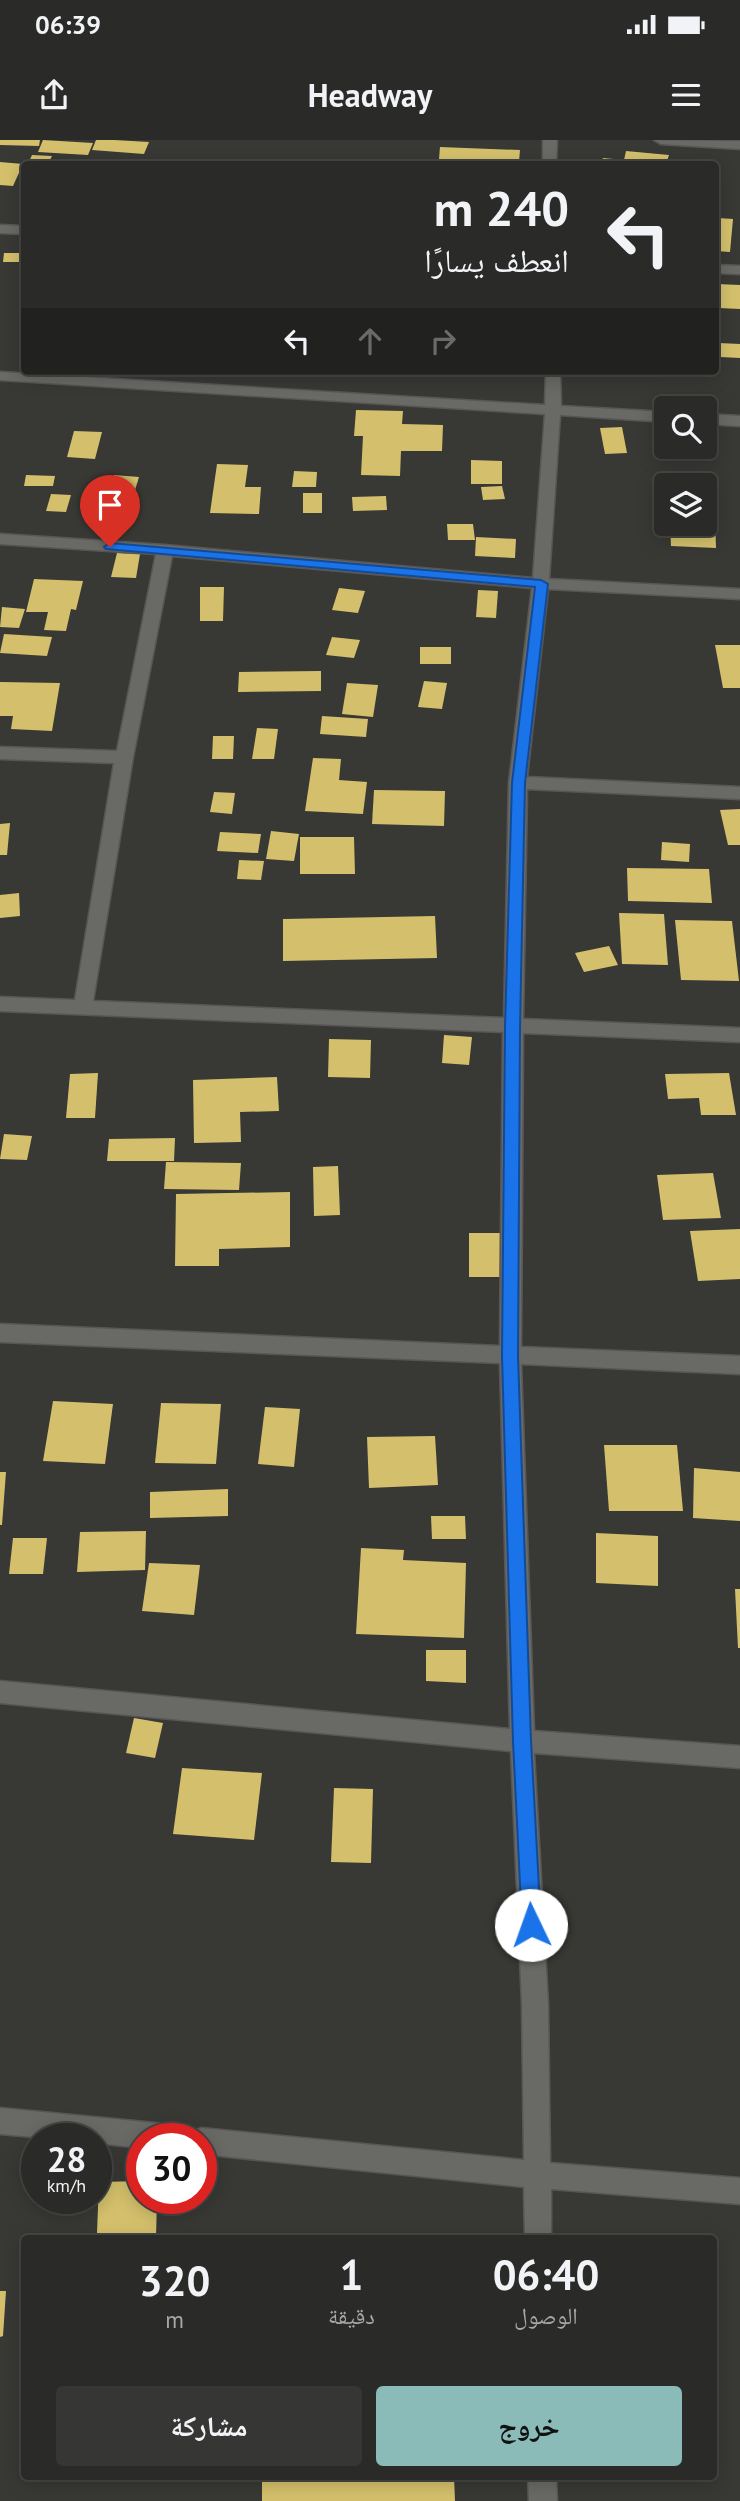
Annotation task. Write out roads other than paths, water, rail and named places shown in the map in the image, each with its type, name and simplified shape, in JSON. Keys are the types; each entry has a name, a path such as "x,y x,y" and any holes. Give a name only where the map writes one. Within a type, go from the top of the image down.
{"street":[{"path":"550,140 550,161"},
{"path":"662,140 740,145"},
{"path":"0,229 21,230"},
{"path":"719,269 740,271"},
{"path":"538,2235 535,2004 522,1741 510,1356 513,1027 519,783 541,584 553,412 553,375"},
{"path":"0,376 654,417"},
{"path":"717,420 740,421"},
{"path":"0,539 165,550 541,584 740,594"},
{"path":"83,1006 124,757 165,550"},
{"path":"0,753 124,757"},
{"path":"519,783 740,793"},
{"path":"0,1004 740,1035"},
{"path":"0,1333 740,1365"},
{"path":"0,1692 522,1741 740,1757"},
{"path":"0,2121 126,2133"},
{"path":"217,2143 537,2175 740,2191"},
{"path":"542,2480 543,2501"}]}
